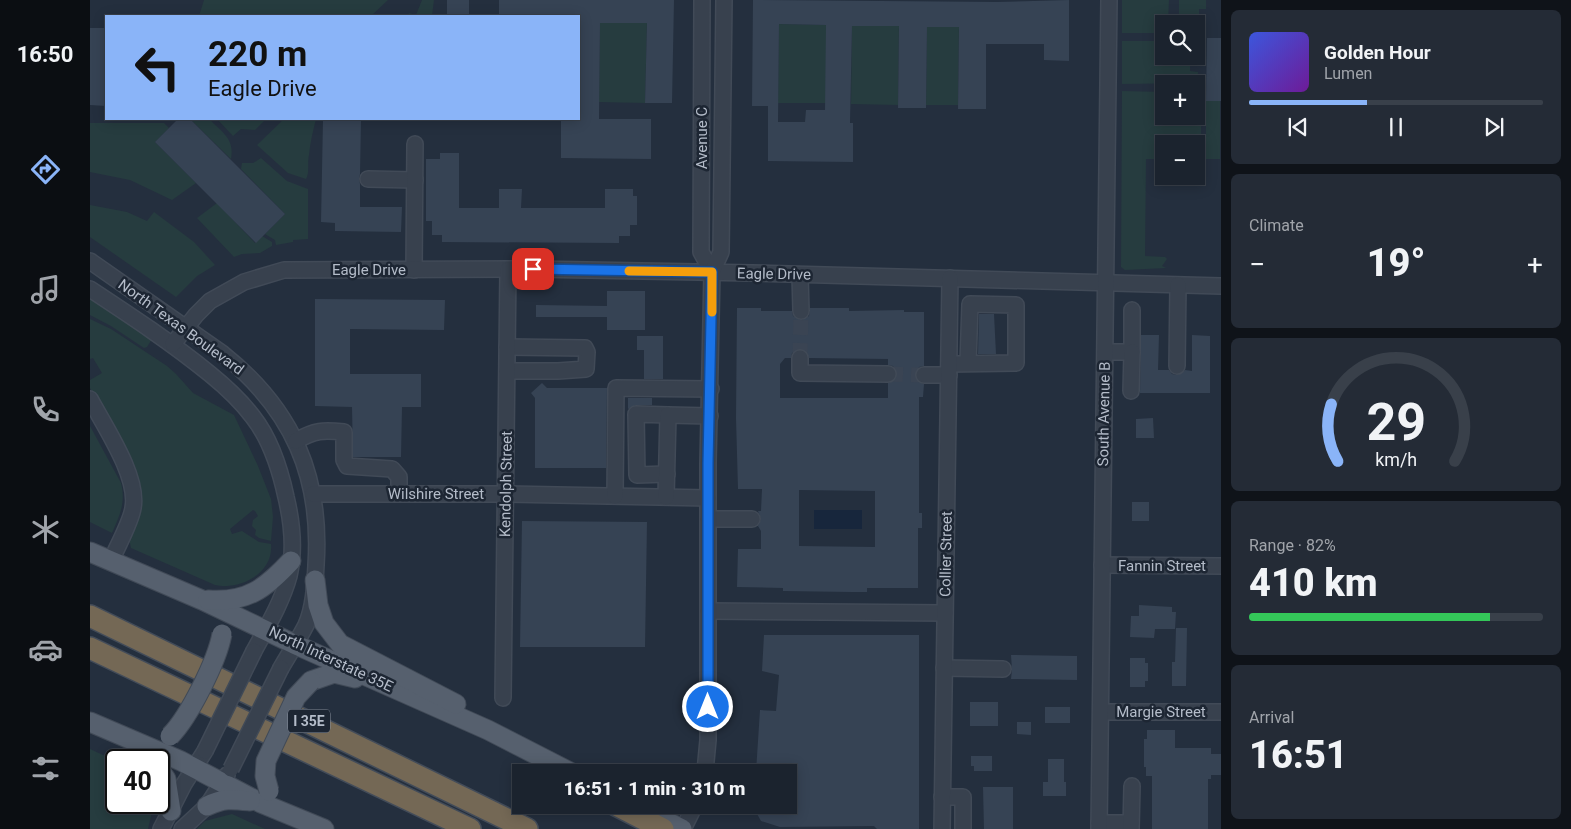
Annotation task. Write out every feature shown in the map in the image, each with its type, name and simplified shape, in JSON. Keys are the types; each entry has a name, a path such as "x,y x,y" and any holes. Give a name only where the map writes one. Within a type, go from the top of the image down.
{"highway":[{"name":"I 35E","path":"90,616 528,829"},
{"name":"I 35E","path":"90,648 470,829"},
{"path":"634,814 663,829"}],"main road":[{"name":"North Interstate 35E","path":"90,552 202,600 294,644 488,730 554,764"},
{"path":"202,600 226,601 242,598 261,590 291,561"},
{"path":"315,580 318,605 324,623 340,644 452,701 488,730"},
{"path":"90,718 110,722 144,735 170,736 186,717 216,655 222,634 222,624 218,615 213,608 202,600"},
{"path":"265,797 264,776 266,761 296,697 311,681 334,673 350,676 448,721 488,730"},
{"path":"90,723 194,768 226,776 318,826"},
{"path":"90,723 130,749"},
{"path":"207,806 230,798 265,797"},
{"path":"170,805 171,811"},
{"path":"652,814 683,829"}],"street":[{"name":"Avenue C","path":"702,0 702,252 712,272"},
{"name":"Avenue C","path":"706,764 708,740 708,498 712,272 721,252 724,0"},
{"name":"South Avenue B","path":"1099,826 1109,0"},
{"path":"414,270 415,144"},
{"path":"368,179 414,180"},
{"name":"North Texas Boulevard","path":"90,261 241,368 277,410 296,441 313,494 316,531 315,580 309,615 226,776 207,806 182,829"},
{"name":"Eagle Drive","path":"173,344 196,315 210,302 233,287 284,270 712,272 1221,286"},
{"name":"Kendolph Street","path":"502,698 508,270"},
{"path":"800,274 800,311"},
{"name":"Collier Street","path":"942,829 950,278"},
{"path":"1177,366 1178,285"},
{"name":"North Texas Boulevard","path":"90,289 173,344 229,390 254,417 272,449 284,484 290,520 291,561 286,585 205,751 161,829"},
{"path":"924,375 968,363 1016,362 1016,305 970,304 968,363"},
{"path":"1131,391 1132,310"},
{"path":"507,347 585,348 587,352 586,369 507,371"},
{"path":"1105,352 1132,352"},
{"path":"800,358 800,373 888,374"},
{"path":"615,496 616,388 710,389"},
{"path":"90,399 126,468 134,491 133,509 111,561"},
{"path":"667,474 637,475 636,414 710,416"},
{"path":"666,497 668,414"},
{"path":"296,441 312,432 326,430 344,432 344,460 347,466 392,469 399,477 399,494"},
{"name":"Wilshire Street","path":"313,494 506,494 708,498"},
{"path":"708,518 752,519"},
{"name":"Fannin Street","path":"1102,565 1221,566"},
{"path":"708,611 945,613"},
{"path":"944,668 1002,669"},
{"name":"Margie Street","path":"1101,712 1221,712"},
{"path":"1099,826 1131,826 1132,786"},
{"path":"942,797 963,797 962,829"},
{"path":"683,829 690,814"}],"green space":[{"path":"204,0 388,0 372,15 199,15"},
{"path":"422,0 434,0 432,15 416,15"},
{"path":"1122,0 1169,0 1168,15 1155,15 1155,33 1122,33"},
{"path":"1179,0 1206,0 1206,9 1199,9 1199,15 1179,15"},
{"path":"600,23 647,23 645,103 599,102"},
{"path":"779,24 826,25 826,103 778,103"},
{"path":"852,26 899,26 898,105 851,104"},
{"path":"927,27 959,27 958,105 926,105"},
{"path":"1122,41 1155,41 1155,65 1190,65 1190,71 1198,72 1198,75 1155,75 1155,84 1122,84"},
{"path":"1122,91 1155,92 1155,125 1201,125 1201,135 1155,135 1155,159 1146,159 1145,256 1165,257 1167,259 1162,266 1166,268 1125,270 1121,267"},
{"path":"1206,101 1220,101 1220,159 1206,159"},
{"path":"191,120 210,120 229,141 232,152 231,159"},
{"path":"218,120 265,120 255,130 241,129 233,136"},
{"path":"283,120 316,120 306,179 288,173 257,145"},
{"path":"90,123 164,123 169,128 155,142 196,183 172,200 130,180 90,172"},
{"path":"261,158 287,181 308,189 308,239 293,240 293,242 276,245 275,240 265,234 285,214 241,169 242,163 253,163"},
{"path":"217,203 255,243 262,236 272,242 272,246 260,253 242,254 234,257 197,218"},
{"path":"90,205 127,212 147,221 154,212 194,242 215,265 197,276 176,297 90,237"},
{"path":"90,298 152,339 147,347 144,348 111,326 90,315"},
{"path":"90,319 111,329 167,366 193,393 234,415 271,499 273,517 271,541 255,535 256,530 252,526 253,520 258,516 253,510 230,529 232,534 242,531 259,542 271,544 267,563 254,578 235,585 215,585 131,548 129,538 141,507 142,494 139,483 90,388 90,380 102,373 93,358 90,359"},
{"path":"90,426 121,483 123,496 120,514 112,533 90,522"},
{"path":"90,749 105,756 105,814 151,814 148,829 90,829"},
{"path":"232,814 265,829 197,829 205,821"}],"water":[{"path":"814,510 862,510 862,529 814,529"}],"building":[{"path":"447,0 469,0 469,15 447,15"},
{"path":"499,0 674,0 672,103 645,103 647,23 600,23 599,119 651,119 651,159 561,158 561,120 580,120 580,15 499,15"},
{"path":"753,0 997,2 1069,0 1069,61 1044,60 1044,44 986,44 986,109 958,109 959,27 927,27 926,108 898,108 899,26 852,26 850,123 853,123 853,162 768,161 768,106 752,106","holes":["779,24 826,25 825,110 806,110 805,122 778,122"]},
{"path":"90,28 105,28 105,106 90,105"},
{"path":"1207,38 1221,38 1221,101 1206,101"},
{"path":"177,120 191,120 285,214 256,243 155,142"},
{"path":"323,120 361,120 360,207 402,207 401,232 335,231 335,223 321,222"},
{"path":"440,153 459,153 459,208 499,208 499,189 522,189 521,208 605,208 605,189 633,189 633,196 637,196 637,225 630,225 630,236 619,236 619,243 442,242 442,235 432,235 432,221 426,221 426,159 440,159"},
{"path":"607,291 645,291 645,330 607,330 607,317 536,317 536,305 607,306"},
{"path":"315,299 445,300 444,330 350,329 350,374 421,374 421,407 402,407 401,457 353,457 352,407 315,406"},
{"path":"737,308 761,308 761,311 792,311 793,316 801,320 809,316 810,308 849,308 849,311 904,310 904,312 924,312 924,366 919,367 915,375 916,380 924,384 923,397 919,397 919,513 922,513 922,528 918,528 918,588 867,588 867,592 851,592 783,591 783,588 737,587 738,549 761,549 761,531 758,526 761,519 758,511 761,511 762,489 738,489 736,418","holes":["800,349 805,350 809,358 888,359 888,365 893,366 897,374 896,379 888,383 888,398 780,398 780,364 785,358 791,358 792,353","799,490 875,491 875,547 799,546"]},
{"path":"979,314 994,314 996,354 978,354"},
{"path":"1141,335 1159,335 1158,370 1169,370 1172,374 1177,375 1185,370 1192,371 1192,335 1210,336 1210,393 1140,393"},
{"path":"637,336 663,336 663,379 644,379 644,350 637,350"},
{"path":"542,383 547,388 607,388 606,468 535,468 535,398 531,393"},
{"path":"628,398 652,398 652,405 636,405 628,409"},
{"path":"1153,418 1154,438 1136,438 1136,419"},
{"path":"1132,502 1149,502 1149,521 1132,521"},
{"path":"522,521 647,522 645,647 520,647"},
{"path":"1139,605 1172,607 1172,612 1176,612 1175,629 1155,629 1154,638 1130,637 1131,616 1139,616"},
{"path":"1176,628 1187,628 1186,686 1172,686 1172,662 1175,662"},
{"path":"764,635 919,635 919,829 877,829 874,826 780,827 761,821 757,814 797,814 797,764 757,764 760,710 776,711 779,675 762,671"},
{"path":"1011,655 1077,656 1077,680 1011,679"},
{"path":"1130,658 1145,658 1145,663 1148,663 1148,681 1145,681 1145,687 1130,687"},
{"path":"970,702 998,702 998,726 970,726"},
{"path":"1045,707 1070,707 1070,723 1045,723"},
{"path":"1017,722 1031,722 1031,735 1017,734"},
{"path":"1147,730 1175,730 1175,748 1211,748 1211,754 1221,754 1221,775 1211,775 1211,779 1208,779 1208,829 1152,829 1152,776 1146,776 1146,767 1144,767 1144,739 1147,739"},
{"path":"971,756 992,756 992,771 974,771 974,766 971,766"},
{"path":"1048,759 1064,759 1066,796 1043,796 1043,782 1048,782"},
{"path":"983,787 1013,787 1013,829 984,829"}],"tunnel":[{"path":"800,358 801,311"},
{"path":"888,374 924,375"}],"slow traffic":[{"path":"629,271 712,272 712,312"}],"route":[{"path":"533,269 712,272 708,463 708,707"}]}
